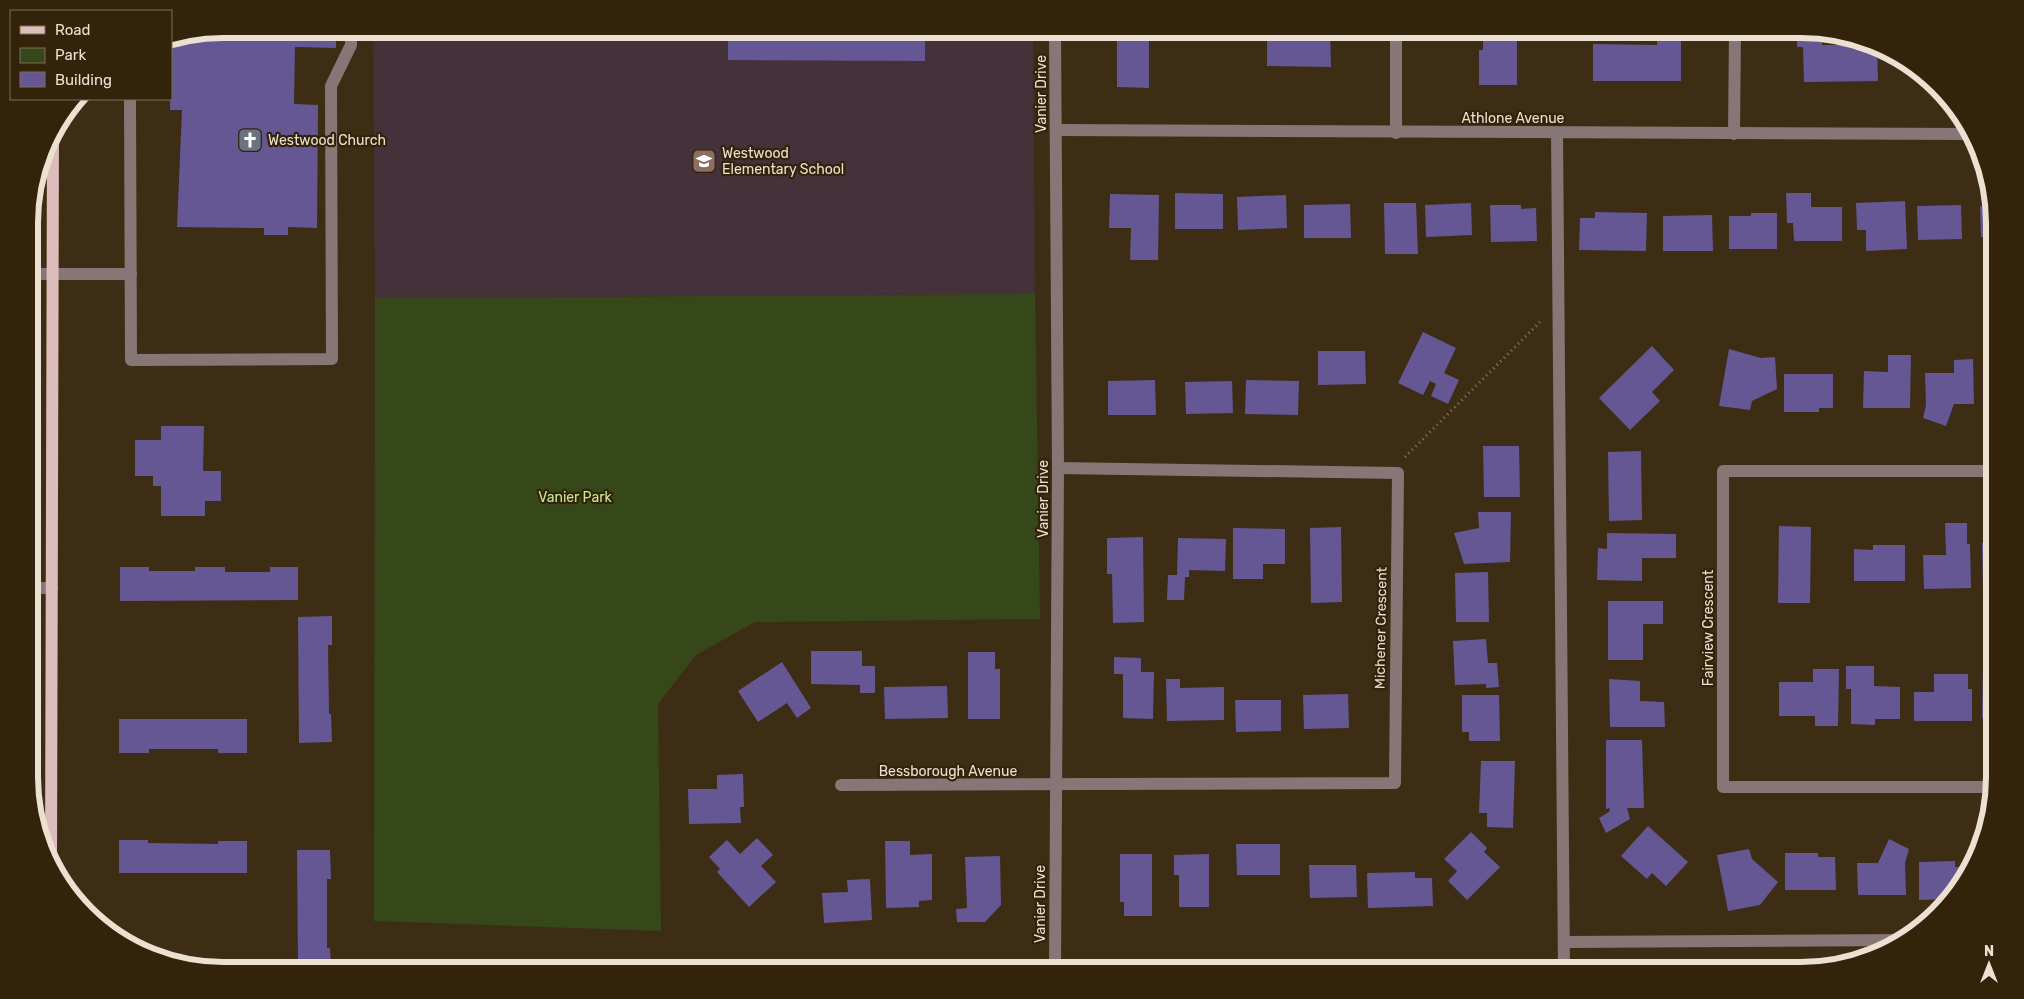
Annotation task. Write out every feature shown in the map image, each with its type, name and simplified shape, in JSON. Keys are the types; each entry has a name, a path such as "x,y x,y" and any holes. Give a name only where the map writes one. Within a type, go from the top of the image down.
{"main road":[{"path":"51,845 53,150"}],"street":[{"path":"130,100 131,360 332,359 331,86 351,45 351,38"},
{"name":"Vanier Drive","path":"1055,38 1058,468 1055,962"},
{"path":"1396,38 1396,132"},
{"path":"1734,134 1735,38"},
{"name":"Athlone Avenue","path":"1056,130 1964,134"},
{"path":"1557,133 1564,962"},
{"path":"38,274 131,274"},
{"path":"1058,468 1398,474"},
{"name":"Fairview Crescent","path":"1986,471 1723,471 1723,786 1986,786"},
{"name":"Michener Crescent","path":"1055,786 1395,783 1398,474"},
{"path":"38,588 52,588"},
{"name":"Bessborough Avenue","path":"841,785 1055,786"},
{"path":"1564,942 1887,940"}],"path":[{"path":"1398,474 1398,463 1559,304"}],"shaded area":[{"name":"Westwood Elementary School","path":"373,38 1033,38 1035,294 375,298"}],"green space":[{"name":"Vanier Park","path":"1035,294 1040,619 755,622 696,655 658,704 661,931 374,921 375,298"}],"building":[{"name":"Westwood Church","path":"210,38 336,38 336,48 295,47 294,104 318,105 317,228 288,227 288,235 264,235 264,228 177,227 182,110 170,110 170,100 172,100 172,45"},
{"path":"728,38 925,38 925,61 728,60"},
{"path":"1117,38 1149,38 1149,88 1117,87"},
{"path":"1267,38 1330,38 1331,67 1267,66"},
{"path":"1483,38 1517,38 1517,85 1479,85 1479,50 1483,50"},
{"path":"1657,38 1681,38 1681,81 1593,81 1593,44 1657,45"},
{"path":"1797,38 1814,38 1822,39 1822,45 1854,45 1861,47 1877,54 1878,81 1804,82 1803,47 1797,47"},
{"path":"1175,193 1223,194 1223,229 1175,229"},
{"path":"1786,193 1811,193 1811,207 1842,207 1842,241 1794,241 1793,223 1787,223"},
{"path":"1110,194 1159,195 1158,260 1130,260 1131,228 1109,228"},
{"path":"1286,195 1287,228 1238,230 1237,197"},
{"path":"1905,201 1907,249 1866,251 1866,230 1857,230 1856,203"},
{"path":"1384,203 1416,203 1418,254 1385,254"},
{"path":"1471,203 1472,235 1426,237 1425,205"},
{"path":"1350,204 1351,238 1304,238 1304,205"},
{"path":"1490,205 1521,205 1521,209 1536,208 1537,241 1491,242"},
{"path":"1961,205 1962,239 1918,240 1917,206"},
{"path":"1980,206 1986,206 1986,237 1981,237"},
{"path":"1595,212 1647,213 1646,251 1579,250 1580,218 1595,218"},
{"path":"1751,213 1777,213 1777,249 1729,249 1729,216 1751,216"},
{"path":"1712,215 1713,251 1663,251 1663,216"},
{"path":"1423,332 1456,348 1444,373 1459,380 1448,404 1431,396 1436,384 1430,381 1423,395 1398,383"},
{"path":"1652,346 1674,370 1652,392 1660,401 1630,430 1599,398"},
{"path":"1729,349 1761,358 1775,357 1777,389 1752,401 1750,410 1719,406"},
{"path":"1318,351 1365,351 1366,384 1318,385"},
{"path":"1888,355 1911,355 1910,408 1863,408 1864,371 1888,372"},
{"path":"1973,359 1974,404 1954,404 1946,426 1923,418 1926,405 1925,373 1954,373 1954,360"},
{"path":"1784,374 1833,374 1833,408 1819,408 1819,412 1784,412"},
{"path":"1155,380 1156,415 1108,415 1108,381"},
{"path":"1246,380 1299,381 1298,415 1245,414"},
{"path":"1232,381 1233,413 1186,414 1185,382"},
{"path":"161,426 204,426 203,471 221,471 221,501 205,501 205,516 161,516 161,486 153,486 153,476 135,476 135,440 161,440"},
{"path":"1483,446 1519,446 1520,497 1484,497"},
{"path":"1641,451 1642,520 1609,521 1608,452"},
{"path":"1478,512 1511,512 1510,562 1464,564 1454,533 1479,528"},
{"path":"1945,523 1967,523 1967,544 1970,544 1971,588 1924,589 1923,555 1946,555"},
{"path":"1779,526 1811,527 1810,603 1778,603"},
{"path":"1341,527 1342,602 1311,603 1310,528"},
{"path":"1233,528 1285,529 1285,564 1263,564 1263,579 1233,579"},
{"path":"1607,533 1676,534 1676,558 1642,558 1642,581 1597,580 1598,548 1607,549"},
{"path":"1143,537 1144,622 1113,623 1112,574 1107,574 1107,538"},
{"path":"1178,538 1226,539 1225,571 1189,570 1189,577 1185,577 1184,600 1167,600 1168,575 1177,575"},
{"path":"1982,543 1986,543 1986,589 1983,589"},
{"path":"1873,545 1905,545 1905,581 1854,581 1854,549 1873,550"},
{"path":"120,567 149,567 149,571 195,571 195,567 225,567 225,572 270,572 270,567 298,567 298,600 120,601"},
{"path":"1488,572 1489,622 1456,622 1455,573"},
{"path":"1608,601 1663,601 1663,624 1643,624 1643,660 1608,660"},
{"path":"332,616 332,645 328,645 329,714 331,714 332,742 299,743 298,617"},
{"path":"1486,639 1488,663 1497,663 1499,687 1486,688 1486,684 1455,685 1453,641"},
{"path":"811,651 862,651 862,666 875,666 875,693 860,693 860,685 811,684"},
{"path":"968,652 995,652 995,669 1000,669 1000,719 968,719"},
{"path":"1114,657 1141,658 1141,672 1154,672 1153,719 1123,718 1123,674 1114,674"},
{"path":"782,662 811,708 797,718 787,703 758,722 738,691"},
{"path":"1846,666 1874,666 1874,686 1900,687 1900,719 1875,719 1875,725 1851,724 1851,689 1846,689"},
{"path":"1813,669 1839,669 1838,726 1815,726 1815,716 1779,716 1779,682 1813,682"},
{"path":"1983,669 1986,669 1986,718 1982,718"},
{"path":"1934,674 1968,674 1968,689 1972,689 1972,721 1914,721 1914,692 1934,692"},
{"path":"1166,679 1180,679 1180,688 1224,687 1224,720 1167,721"},
{"path":"1609,679 1640,681 1640,701 1664,702 1665,727 1610,727"},
{"path":"947,686 948,718 885,719 884,687"},
{"path":"1348,694 1349,728 1304,729 1303,695"},
{"path":"1462,695 1499,695 1500,741 1469,741 1469,732 1462,732"},
{"path":"1235,700 1281,700 1281,731 1236,732"},
{"path":"119,719 247,719 247,753 218,753 218,749 149,749 149,753 119,753"},
{"path":"1606,740 1642,740 1644,808 1627,808 1630,819 1606,833 1599,818 1609,812 1610,808 1606,809"},
{"path":"1481,761 1515,761 1513,828 1487,827 1487,813 1479,813"},
{"path":"743,774 744,807 740,807 741,823 689,824 688,789 717,789 717,775"},
{"path":"1648,826 1688,862 1666,886 1652,873 1647,879 1621,856"},
{"path":"1471,832 1487,848 1484,852 1500,867 1467,900 1448,881 1457,871 1444,859"},
{"path":"757,838 773,855 761,866 776,882 749,907 717,872 720,869 709,857 727,840 740,854"},
{"path":"1889,839 1909,849 1905,863 1906,895 1858,895 1857,863 1878,863"},
{"path":"119,840 148,840 148,843 218,844 218,841 247,841 247,873 119,873"},
{"path":"885,841 910,841 910,855 932,854 932,900 919,901 919,907 886,908"},
{"path":"1236,844 1280,844 1280,875 1237,875"},
{"path":"1749,849 1752,859 1778,882 1760,905 1728,911 1717,855"},
{"path":"297,850 330,850 331,879 327,879 327,948 330,948 331,962 298,962"},
{"path":"1785,853 1818,853 1818,857 1835,857 1836,890 1785,890"},
{"path":"1120,854 1152,854 1152,916 1124,916 1124,902 1120,902"},
{"path":"1209,854 1209,907 1179,907 1179,875 1174,875 1174,855"},
{"path":"1000,856 1001,905 985,922 957,922 956,909 967,908 965,857"},
{"path":"1955,861 1955,867 1963,867 1941,899 1919,900 1919,862"},
{"path":"1309,865 1356,865 1357,897 1310,898"},
{"path":"1415,872 1415,878 1432,878 1433,906 1368,908 1367,873"},
{"path":"870,879 872,920 824,923 822,893 848,892 847,880"}],"place":[{"name":"Westwood Church","path":"250,140"},
{"name":"Westwood Elementary School","path":"704,161"}]}
